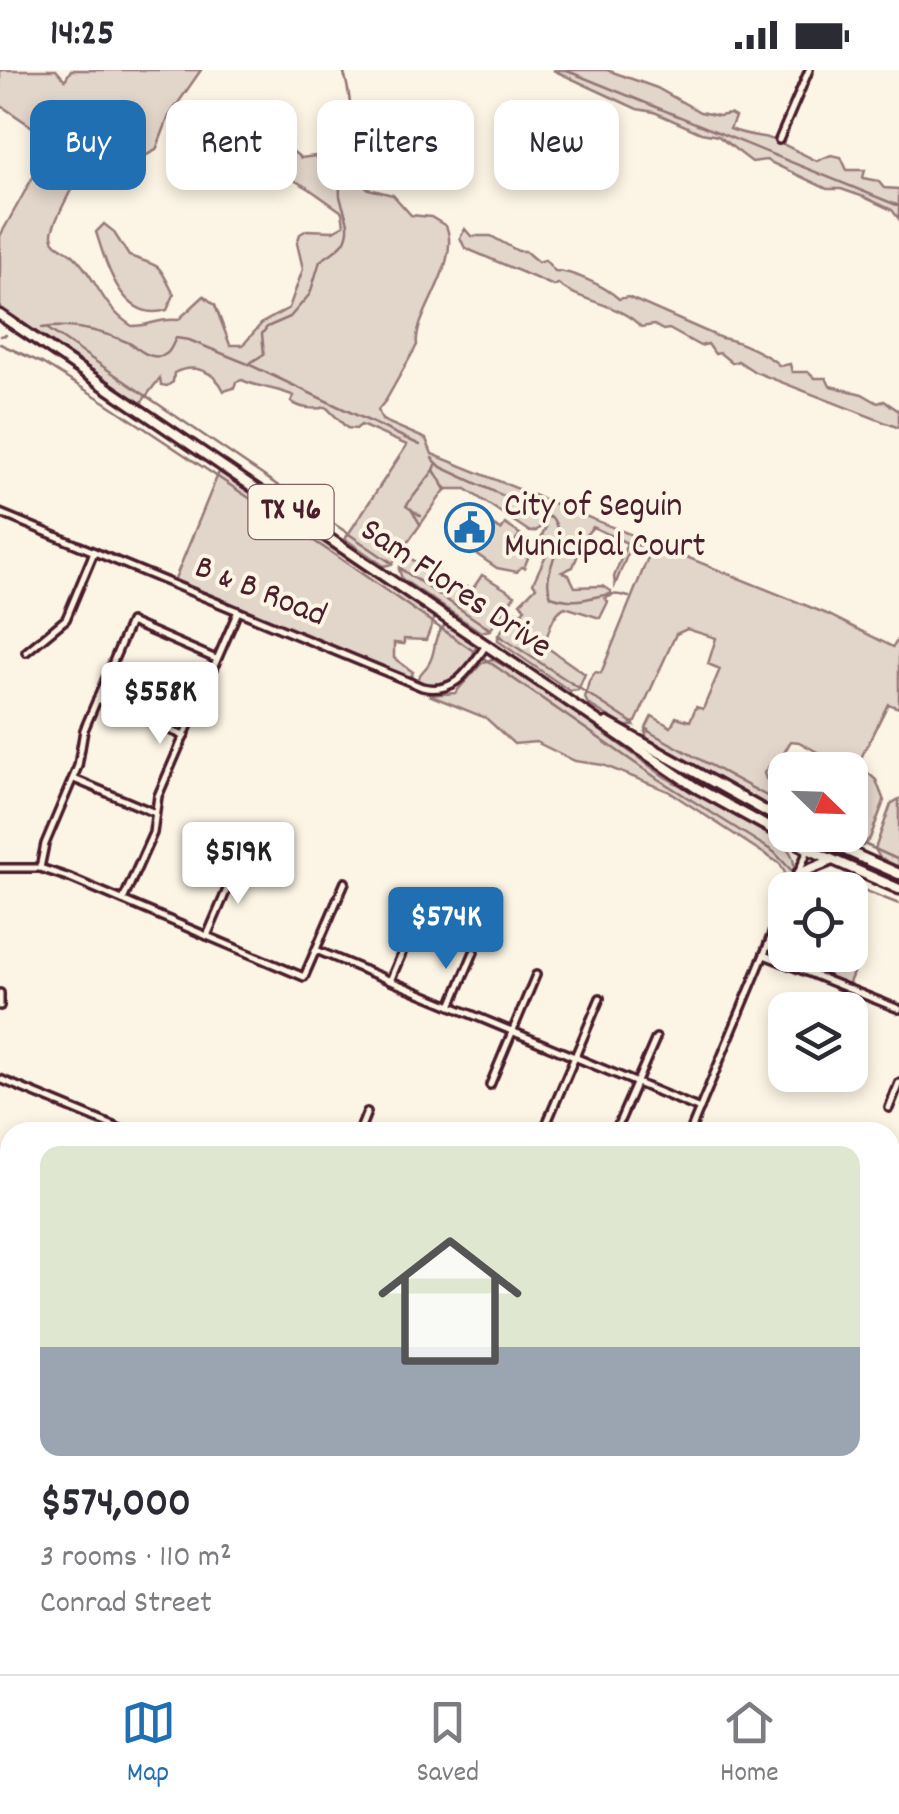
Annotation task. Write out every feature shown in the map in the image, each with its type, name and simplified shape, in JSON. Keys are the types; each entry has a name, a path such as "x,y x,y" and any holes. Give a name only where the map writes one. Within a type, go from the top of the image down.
{"main road":[{"name":"Sam Flores Drive","path":"0,315 687,782 768,827"},
{"name":"Sam Flores Drive","path":"582,708 768,812"},
{"name":"Sam Flores Drive","path":"815,852 899,889"},
{"path":"849,852 899,874"},
{"path":"802,872 816,864 835,861"}],"street":[{"path":"779,140 809,70"},
{"name":"B & B Road","path":"0,513 413,684 437,690 458,682 487,644"},
{"path":"26,652 66,619 94,552"},
{"path":"124,900 152,833 154,813 184,736 238,611"},
{"path":"40,868 45,844 74,778 84,730 130,622 216,660"},
{"path":"97,698 184,736"},
{"path":"74,778 154,813"},
{"path":"207,936 236,866"},
{"path":"0,868 40,868 304,977 345,882"},
{"path":"390,981 410,934"},
{"path":"694,1122 768,945"},
{"path":"316,950 700,1109"},
{"path":"451,1006 474,952"},
{"path":"764,955 899,1010"},
{"path":"490,1085 536,975"},
{"path":"0,993 0,1006"},
{"path":"547,1122 600,998"},
{"path":"619,1122 656,1038"},
{"path":"0,1080 103,1122"},
{"path":"889,1108 899,1083"},
{"path":"363,1122 367,1112"}],"shaded area":[{"path":"0,70 56,70 65,80 71,70 201,70 180,100 166,100 166,124 156,150 146,155 146,100 30,100 30,125 0,105"},
{"path":"553,70 607,70 657,88 700,112 730,114 735,117 730,129 775,141 817,161 831,155 841,157 847,170 865,170 863,178 878,181 884,188 899,189 899,219 892,210 864,197 827,189 766,160 752,162 718,136 618,100"},
{"path":"297,155 317,158 317,190 373,190 393,195 411,215 431,217 446,226 449,240 448,256 422,319 417,345 378,410 382,420 426,439 432,454 827,614 893,647 899,638 899,708 888,704 864,752 817,752 791,741 784,752 768,752 764,773 768,780 768,806 647,738 645,732 649,731 646,728 652,716 671,727 676,717 690,721 696,707 703,709 720,669 708,664 716,638 687,629 676,634 636,722 631,723 634,726 625,726 588,704 585,698 589,681 595,672 601,673 651,550 632,543 615,585 614,577 627,543 593,527 573,567 562,572 569,575 575,587 602,586 611,591 600,618 565,607 551,624 545,646 585,674 578,690 570,691 498,641 498,636 504,639 499,634 515,611 522,613 525,608 520,603 536,587 533,583 547,553 541,538 546,527 543,524 530,532 466,489 447,489 441,483 445,490 393,563 387,559 392,564 384,566 345,539 407,445 361,425 347,428 326,407 298,406 291,401 294,396 281,391 242,380 224,391 215,378 196,369 174,373 173,382 167,386 161,385 160,378 141,403 0,307 0,236 30,182 30,190 71,190 53,229 54,241 81,264 113,310 132,326 178,320 204,296 215,305 230,345 243,345 262,323 289,308 303,269 297,243 300,234 307,230 333,231 344,225 342,212 297,182"},
{"path":"104,224 129,256 162,271 174,295 167,310 151,312 138,308 118,288 96,232"},
{"path":"465,229 471,236 491,236 525,251 538,262 545,260 555,271 588,280 619,299 628,297 743,345 780,366 790,364 792,372 809,372 815,378 826,378 830,386 862,394 878,403 884,401 899,411 899,428 755,372 738,361 732,363 720,353 715,354 708,344 700,346 654,325 641,327 611,308 558,284 554,286 465,248 460,238"},
{"path":"219,472 435,617 426,640 404,639 404,644 394,643 394,658 413,672 410,679 174,581"},
{"path":"489,523 501,530 505,524 520,534 515,541 530,553 524,568 517,572 497,568 460,543 465,536 483,547 490,533 484,530"},
{"path":"412,552 410,558 434,574 438,570 437,576 463,593 467,587 472,590 482,575 515,595 491,629 485,626 490,630 481,632 402,579 399,569 404,571 400,567"},
{"path":"446,624 476,645 473,655 454,679 436,686 427,684 417,679 431,660 438,635"},
{"path":"492,659 534,683 665,777 768,834 768,852 790,852 793,872 784,872 780,864 668,791 603,765 575,761 536,742 514,744 486,718 429,695 455,693 482,663"},
{"path":"868,773 876,780 884,801 868,840"},
{"path":"899,799 899,867 880,858 875,849 891,804"},
{"path":"768,930 768,935 727,1035"},
{"path":"818,972 854,972 848,985"}],"waterway":[{"path":"250,363 264,354 262,334 267,327 290,317 310,294 320,261 347,236 340,190 351,119 343,70"},
{"path":"565,70 899,206"},
{"path":"42,328 96,332 156,356 167,353 176,338 189,340 420,445"},
{"path":"48,329 390,562"},
{"path":"0,336 6,335"},
{"path":"0,344 42,363 105,402 332,553 658,779 774,852 792,871"},
{"path":"432,458 441,467 553,519 558,538 549,577 551,596 574,600 609,594 629,597"},
{"path":"436,465 434,470 446,490"},
{"path":"421,516 406,506 434,470"},
{"path":"411,509 420,524"},
{"path":"401,569 488,628"},
{"path":"501,637 634,724"},
{"path":"646,730 768,797"},
{"path":"868,846 899,860"},
{"path":"868,892 899,904"}],"place":[{"name":"City of Seguin Municipal Court","path":"469,528"}]}
